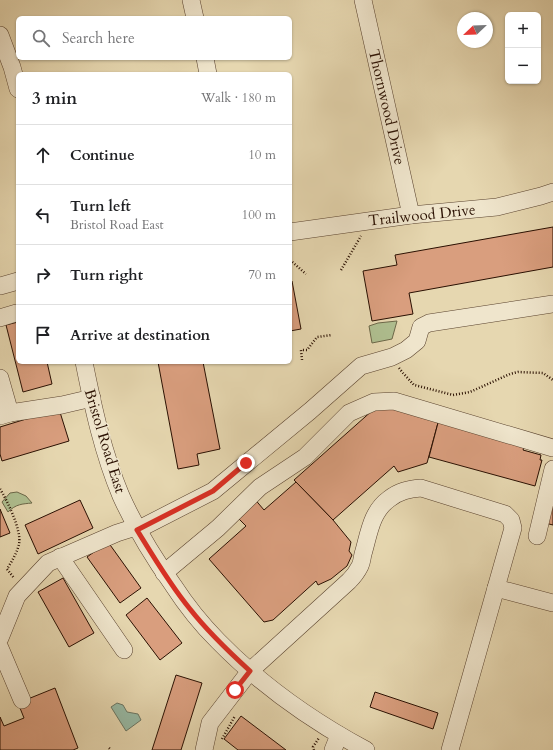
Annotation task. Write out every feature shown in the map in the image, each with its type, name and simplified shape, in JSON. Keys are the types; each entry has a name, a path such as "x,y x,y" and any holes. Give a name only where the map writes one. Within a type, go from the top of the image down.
{"street":[{"path":"191,0 195,16"},
{"name":"Thornwood Drive","path":"363,0 411,215"},
{"path":"0,35 16,81"},
{"path":"204,60 208,72"},
{"name":"Trailwood Drive","path":"292,232 411,215 497,207 553,192"},
{"path":"0,286 16,282"},
{"path":"0,638 17,596 48,563 117,533 137,528 213,491 310,411 361,366 392,357 406,350 417,341 421,327 429,323 553,304"},
{"name":"Bristol Road East","path":"84,364 98,424 109,463 121,495 137,528 164,573 189,608 217,641 282,697 315,720 336,743 366,750"},
{"path":"0,378 5,414 62,405 92,398"},
{"path":"164,573 218,528 260,487 305,457 349,413 374,402 394,401 553,448"},
{"path":"536,536 553,469"},
{"path":"204,750 210,723 250,671 349,581 360,566 376,512 386,501 401,491 411,488 421,488 503,514 511,520 513,528 450,750"},
{"path":"60,557 124,650"},
{"path":"496,588 553,603"},
{"path":"0,648 22,700"}],"path":[{"path":"341,270 370,220"},
{"path":"292,262 306,274"},
{"path":"302,360 301,350 307,350 317,337 332,335"},
{"path":"392,357 403,373 414,385 453,395 470,392 510,374 518,372 543,373 553,380"},
{"path":"0,488 13,515 20,542 15,556 7,569 22,590"}],"shaded area":[{"path":"397,321 392,339 372,343 369,326 378,323"},
{"path":"17,492 26,496 32,503 16,506 8,512 2,502 10,493"},
{"path":"117,703 123,705 127,712 138,714 141,720 126,731 111,707"}],"building":[{"path":"553,227 553,267 409,293 413,314 372,321 363,271 397,265 395,255"},
{"path":"292,281 301,329 292,331"},
{"path":"16,322 16,364 47,364 52,384 23,392 6,325"},
{"path":"158,364 203,364 220,449 197,454 199,465 178,469"},
{"path":"398,407 439,419 427,463 398,472 394,466 333,520 294,480 374,409"},
{"path":"59,409 69,441 2,461 0,454 0,427"},
{"path":"439,419 526,443 523,450 541,455 540,460 542,460 535,486 429,457"},
{"path":"296,482 333,520 351,542 349,551 352,555 347,566 331,579 318,585 316,581 273,620 264,622 209,559 246,526 234,514 253,497 264,510"},
{"path":"553,482 553,525 545,523"},
{"path":"80,500 93,528 38,554 25,525"},
{"path":"0,509 10,533 0,537"},
{"path":"108,542 141,588 120,603 87,557"},
{"path":"63,578 94,633 69,647 38,592"},
{"path":"147,598 182,643 160,660 126,615"},
{"path":"176,675 202,683 181,750 152,750"},
{"path":"55,688 78,748 73,750 0,750 0,717 4,726 24,718 18,703"},
{"path":"375,692 438,713 433,729 370,707"},
{"path":"241,716 286,750 238,750 224,739"}],"route":[{"path":"235,690 250,671 217,641 189,608 164,573 137,530 213,491 246,463"}]}
